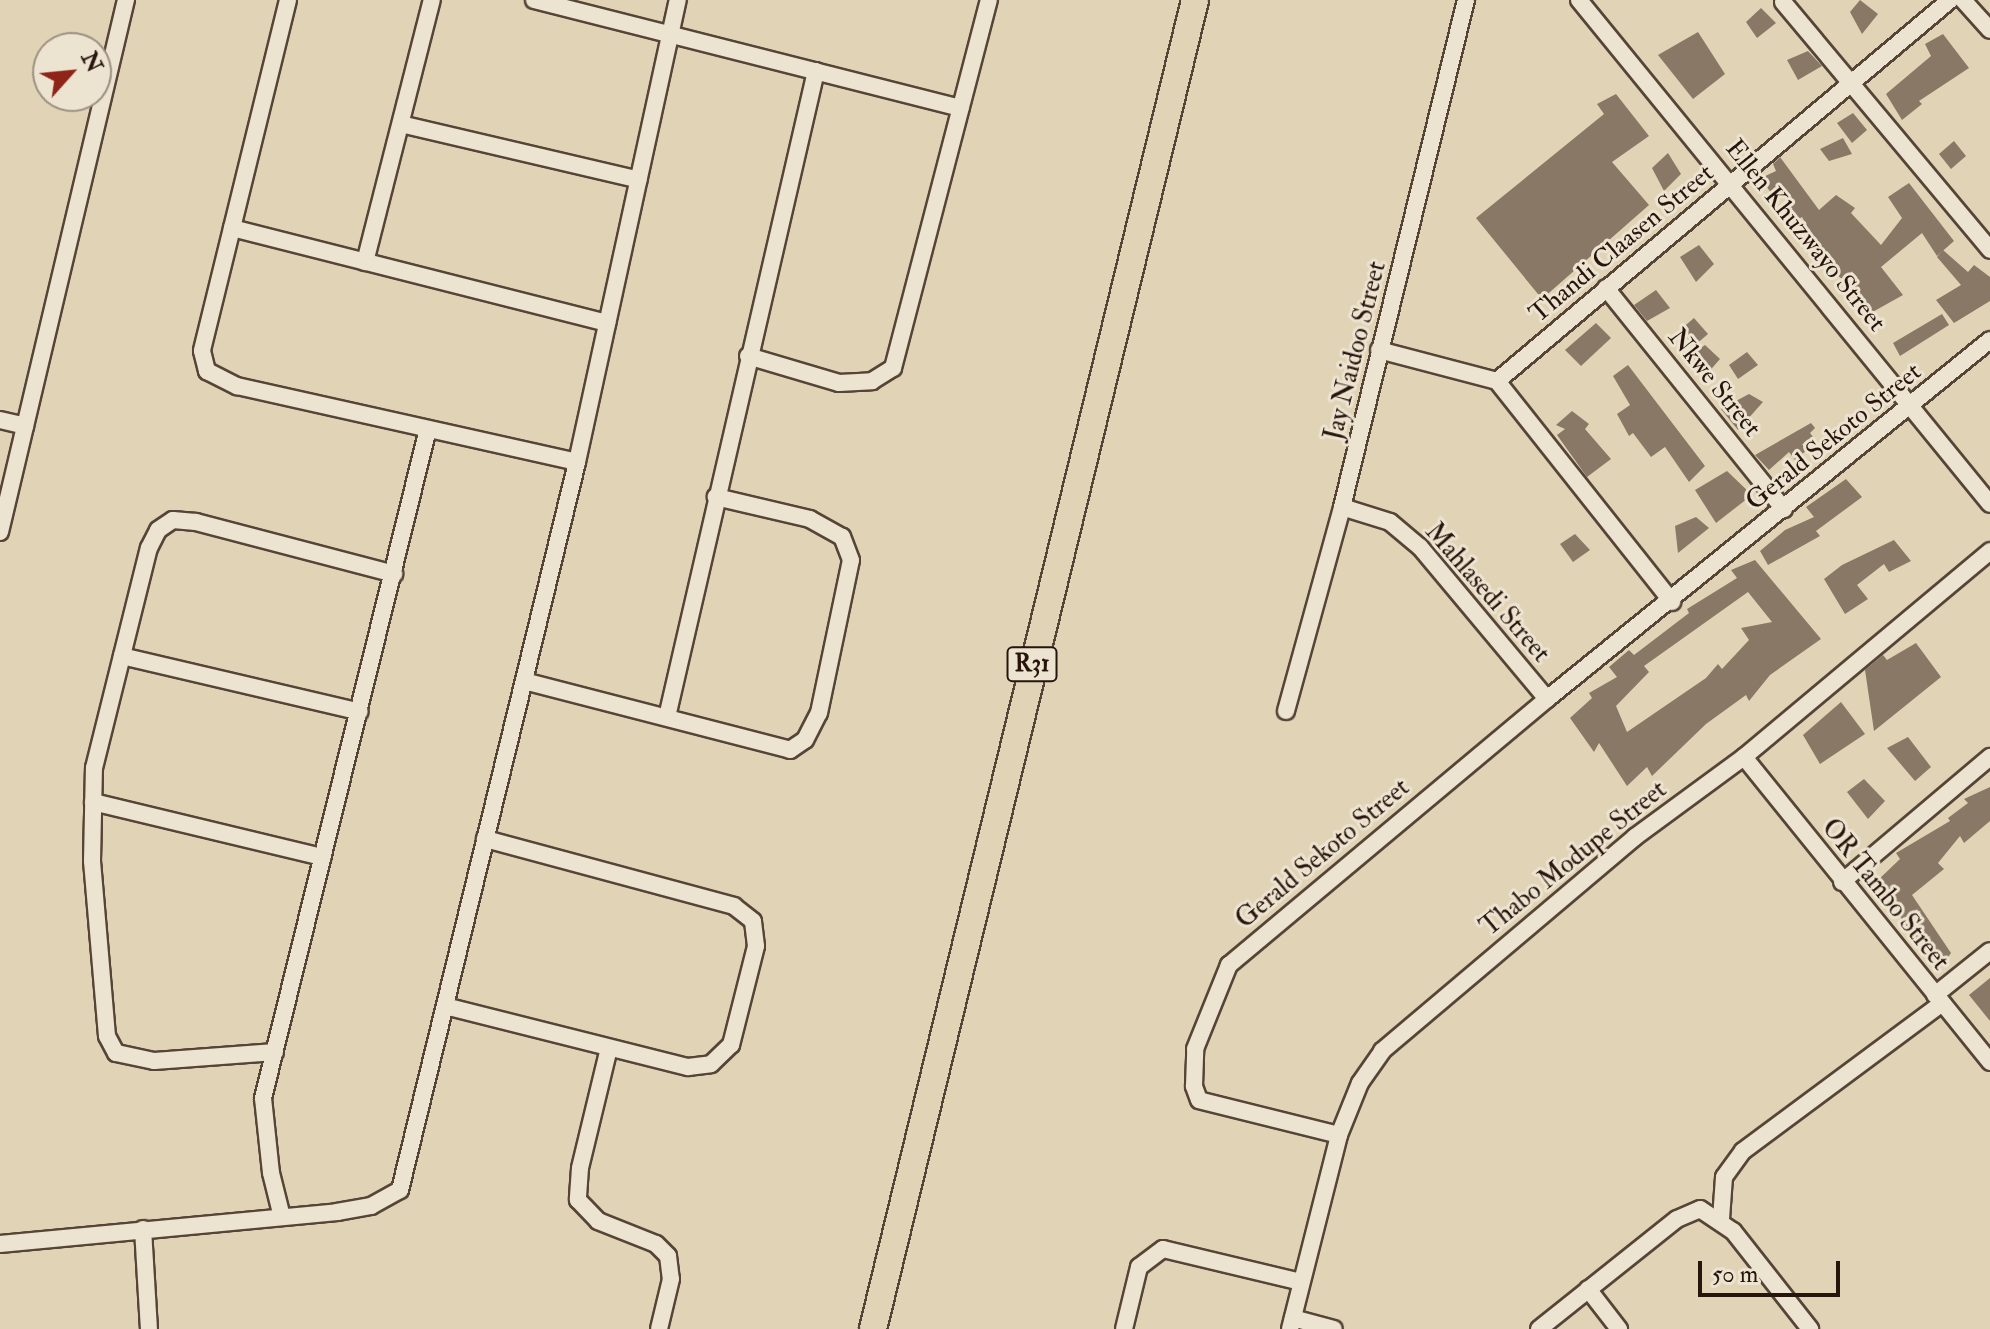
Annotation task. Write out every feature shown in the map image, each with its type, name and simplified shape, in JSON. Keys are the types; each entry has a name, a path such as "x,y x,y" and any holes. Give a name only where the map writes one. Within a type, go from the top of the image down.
{"main road":[{"name":"R31","path":"873,1329 1195,0"}],"street":[{"path":"0,532 126,0"},
{"path":"288,0 202,351 207,371 237,386 577,462"},
{"path":"365,262 432,0"},
{"path":"534,0 961,108"},
{"path":"0,1244 371,1206 400,1190 577,462 678,0"},
{"path":"748,356 839,383 872,381 893,368 989,0"},
{"name":"Jay Naidoo Street","path":"1286,711 1342,507 1466,0"},
{"name":"Ellen Khuzwayo Street","path":"1579,0 1733,183 1990,504"},
{"name":"Thandi Claasen Street","path":"1497,381 1950,0"},
{"path":"1963,0 1990,30"},
{"path":"1783,2 1990,250"},
{"path":"667,717 816,71"},
{"path":"401,124 639,180"},
{"path":"232,228 607,323"},
{"name":"Nkwe Street","path":"1606,288 1784,509"},
{"name":"Gerald Sekoto Street","path":"1339,1135 1199,1100 1194,1086 1195,1049 1216,989 1243,952 1547,699 1672,602 1990,340"},
{"path":"1379,350 1497,381 1672,602"},
{"path":"0,420 25,426"},
{"path":"282,1217 271,1173 263,1098 428,429"},
{"path":"524,681 790,750 805,740 819,713 851,560 842,537 810,519 716,497"},
{"name":"Mahlasedi Street","path":"1342,507 1390,522 1420,547 1547,699"},
{"path":"275,1052 154,1061 116,1053 107,1036 92,861 94,768 149,548 158,530 173,520 394,574"},
{"name":"Thabo Modupe Street","path":"1291,1323 1339,1135 1360,1083 1398,1036 1635,837 1744,757 1990,551"},
{"path":"122,656 360,712"},
{"name":"OR Tambo Street","path":"1744,757 1990,1062"},
{"path":"1842,882 1990,757"},
{"path":"93,802 322,857"},
{"path":"445,1006 688,1067 711,1064 731,1045 756,946 753,921 734,906 485,839"},
{"path":"1721,1219 1724,1177 1743,1151 1939,999 1990,951"},
{"path":"609,1048 580,1168 578,1200 598,1221 656,1244 668,1256 671,1279 659,1329"},
{"path":"1539,1329 1688,1211 1700,1209 1721,1219 1810,1329"},
{"path":"143,1229 149,1329"},
{"path":"1124,1329 1139,1267 1147,1256 1163,1249 1301,1282"},
{"path":"1588,1289 1619,1329"},
{"path":"1291,1323 1334,1329"}],"building":[{"path":"1860,0 1878,14 1862,34 1850,12"},
{"path":"1761,8 1776,23 1757,38 1746,22"},
{"path":"1698,32 1725,74 1693,99 1658,55"},
{"path":"1943,34 1969,68 1919,101 1922,104 1902,120 1886,94 1931,56 1925,44"},
{"path":"1808,51 1822,66 1798,80 1787,60"},
{"path":"1616,94 1649,136 1612,162 1649,205 1542,299 1476,218 1604,114 1597,104"},
{"path":"1853,113 1867,130 1852,143 1837,123"},
{"path":"1843,138 1852,154 1829,161 1820,149"},
{"path":"1954,141 1966,156 1951,169 1939,154"},
{"path":"1668,153 1681,174 1664,191 1652,168"},
{"path":"1780,157 1819,210 1836,195 1855,208 1851,213 1881,245 1902,218 1888,197 1909,183 1954,241 1937,256 1922,233 1881,267 1903,295 1869,314 1855,295 1860,291 1832,272 1802,217 1796,221 1785,192 1775,199 1761,178 1776,171 1773,164"},
{"path":"1699,245 1714,264 1696,282 1680,257"},
{"path":"1943,250 1968,272 1974,265 1990,277 1990,301 1954,323 1936,300 1961,285 1937,257"},
{"path":"1656,290 1670,308 1647,321 1634,305"},
{"path":"1942,314 1949,325 1900,356 1893,343"},
{"path":"1694,318 1708,334 1694,346 1680,330"},
{"path":"1596,323 1611,338 1581,366 1565,350"},
{"path":"1705,345 1720,359 1706,375 1691,355"},
{"path":"1747,352 1758,365 1738,379 1729,365"},
{"path":"1628,365 1705,466 1689,482 1665,447 1651,457 1633,433 1629,436 1617,414 1630,405 1613,376"},
{"path":"1749,394 1763,402 1738,430 1721,409"},
{"path":"1572,411 1589,424 1585,429 1611,459 1587,477 1557,435 1565,429 1556,425"},
{"path":"1811,423 1815,428 1810,433 1817,442 1795,460 1789,452 1769,470 1755,455"},
{"path":"1727,471 1752,495 1716,523 1695,490"},
{"path":"1846,479 1862,497 1816,531 1820,536 1768,565 1760,551 1785,530 1814,517 1806,507"},
{"path":"1696,517 1709,528 1678,553 1675,526"},
{"path":"1575,534 1590,550 1573,562 1560,544"},
{"path":"1894,540 1911,561 1889,572 1884,564 1857,585 1868,599 1845,614 1824,579 1842,565"},
{"path":"1755,560 1821,639 1770,675 1749,701 1746,695 1706,724 1652,776 1647,767 1627,786 1599,743 1594,752 1570,718 1592,698 1589,693 1617,677 1609,667 1629,650 1634,655 1689,613 1687,609 1737,578 1731,570","holes":["1748,592 1772,622 1741,628 1749,640 1722,669 1718,664 1706,678 1627,732 1616,706 1649,672 1644,666"]},
{"path":"1916,643 1941,677 1874,731 1865,670 1883,655 1887,660"},
{"path":"1841,702 1865,734 1820,764 1803,735"},
{"path":"1908,737 1931,767 1915,781 1887,748"},
{"path":"1864,779 1885,801 1868,819 1847,792"},
{"path":"1990,787 1990,821 1964,843 1960,836 1938,863 1944,869 1912,895 1951,953 1937,973 1877,881 1900,859 1896,853 1950,821 1948,818 1968,803 1964,799"},
{"path":"1990,978 1990,1021 1969,995"}]}
